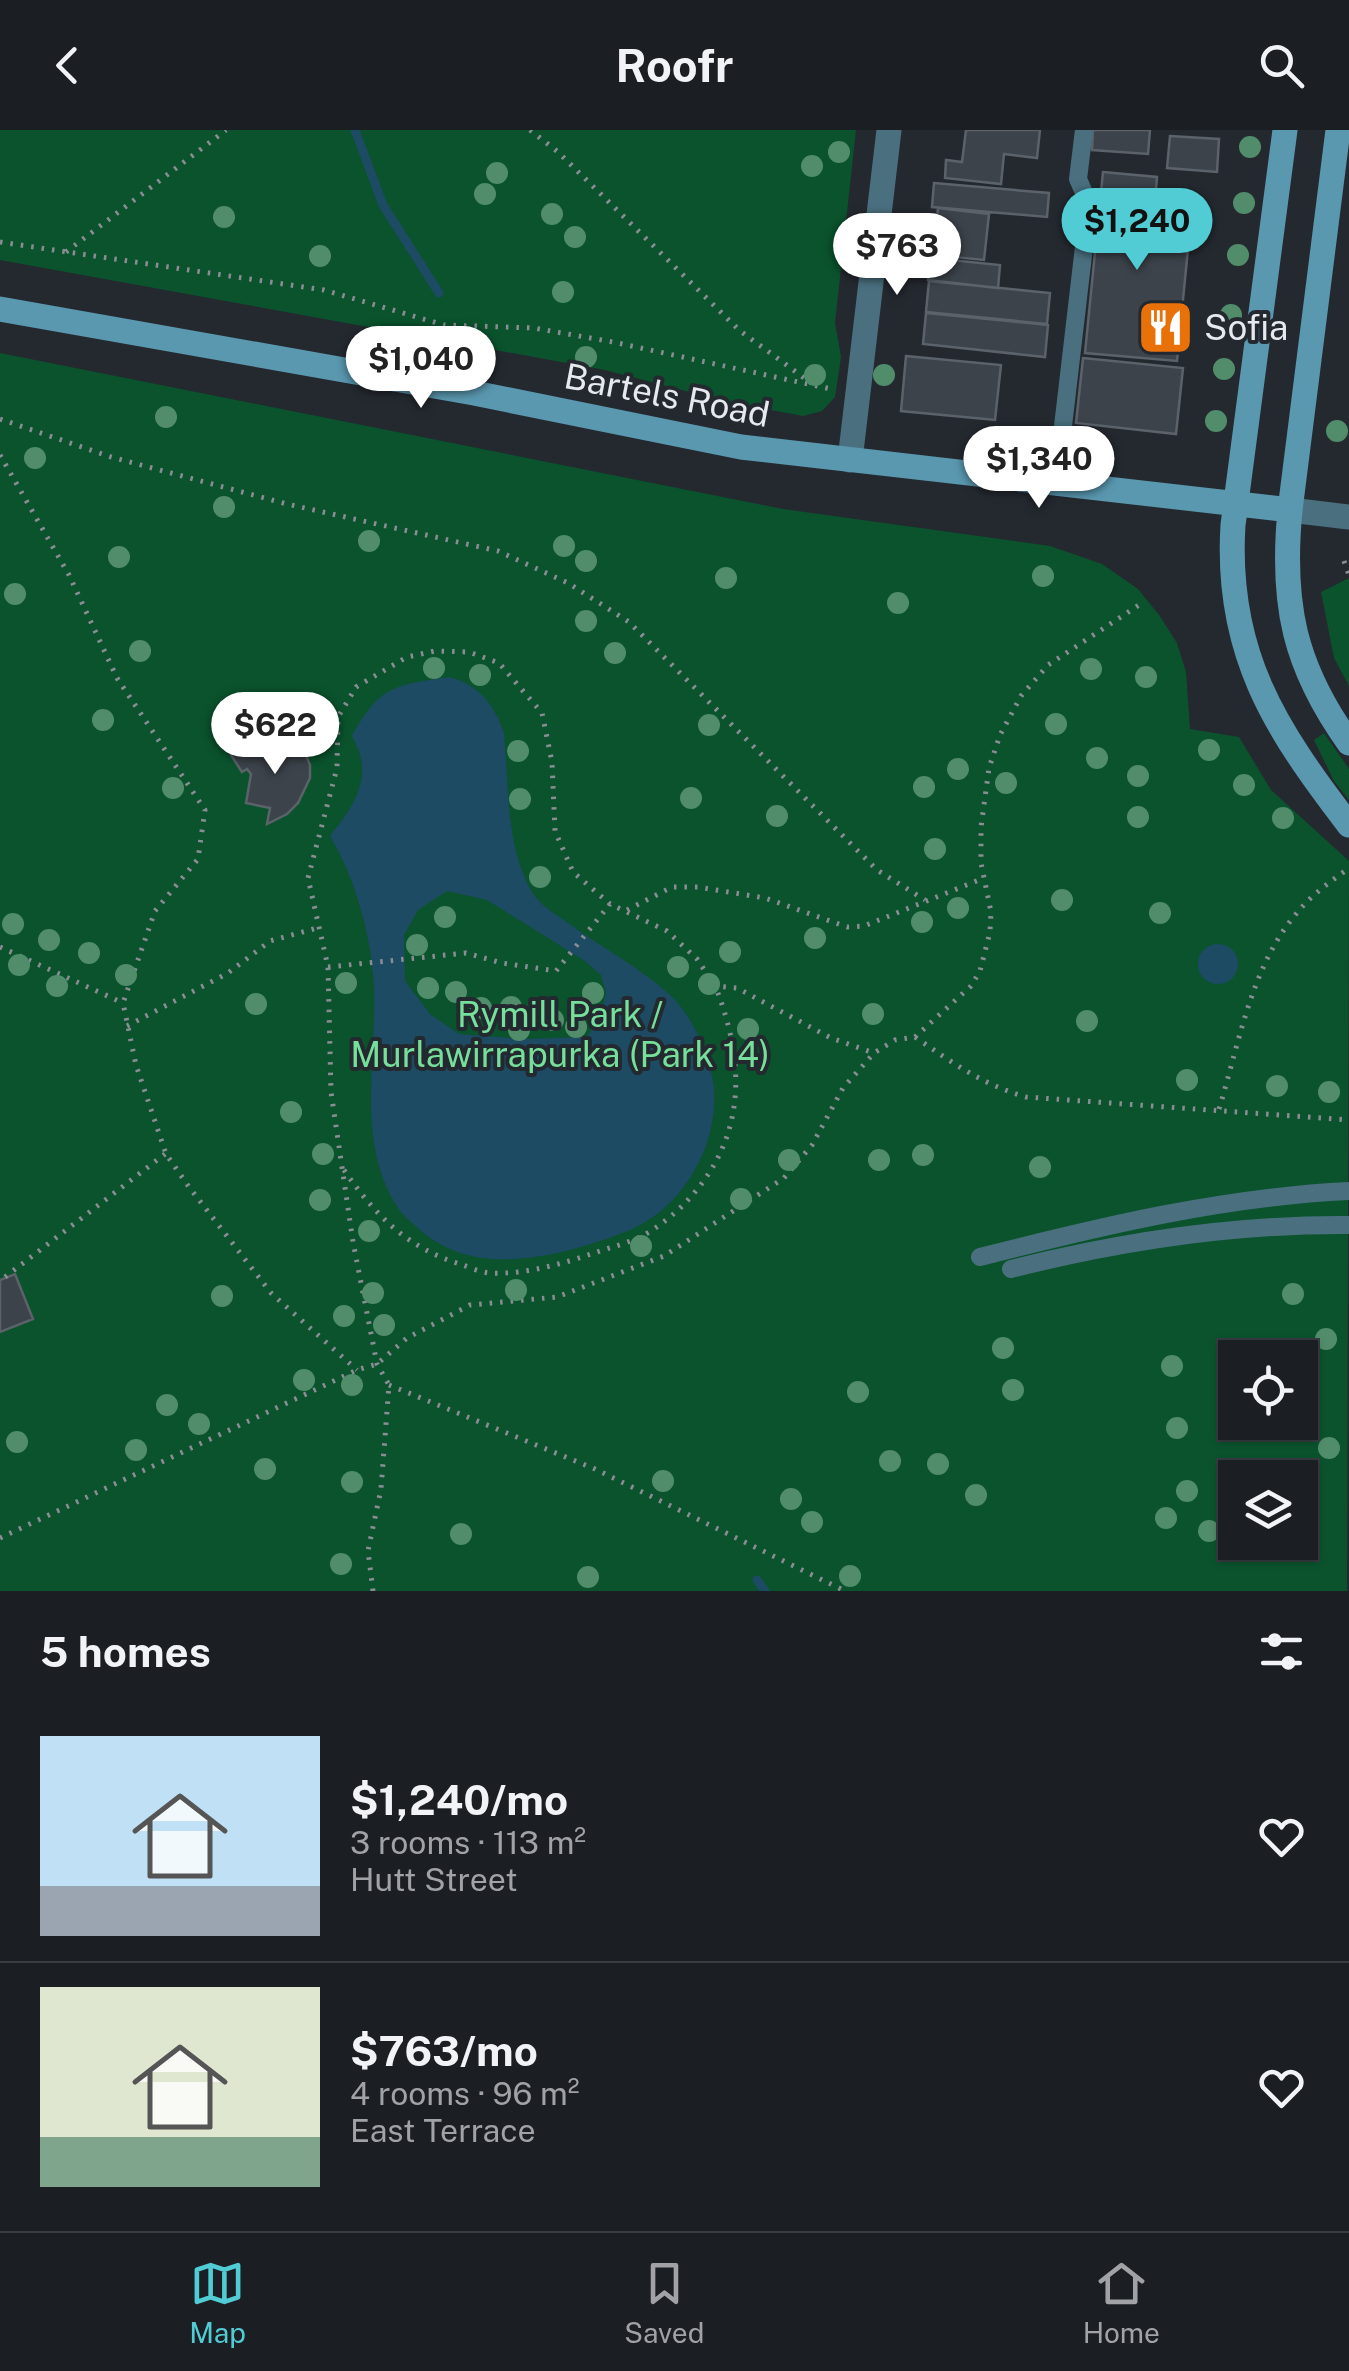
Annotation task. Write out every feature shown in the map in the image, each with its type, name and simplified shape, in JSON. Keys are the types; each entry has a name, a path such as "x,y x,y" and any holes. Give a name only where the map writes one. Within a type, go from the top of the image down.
{"main road":[{"path":"1285,130 1236,504 1233,583 1254,672 1278,728 1349,826"},
{"path":"1338,130 1341,170 1290,510 1287,560 1299,653 1320,701 1349,743"},
{"name":"Bartels Road","path":"0,309 474,393 741,448 1290,510"}],"street":[{"path":"850,460 889,130"},
{"path":"1290,510 1349,517"}],"lane":[{"path":"1056,486 1089,204 1078,179 1084,130"},
{"path":"980,1257 1200,1207 1349,1190"},
{"path":"1011,1268 1216,1231 1349,1225"},
{"path":"1080,1232 1085,1252"}],"path":[{"path":"65,253 226,130"},
{"path":"530,130 558,152 739,330 814,385"},
{"path":"0,242 324,290 444,325 550,331 831,389"},
{"path":"0,419 111,458 287,504 498,551 568,583 628,622 876,870 924,900"},
{"path":"0,455 69,576 116,678 205,810 198,859 154,910 123,1003 136,1065 166,1154 272,1293 357,1370"},
{"path":"1344,560 1349,575"},
{"path":"0,1538 377,1364 407,1338 470,1305 557,1297 664,1256 784,1178 812,1145 843,1088 874,1053 896,1040 915,1037 960,998 980,971 991,912 981,827 989,768 1000,735 1011,713 1048,665 1142,602"},
{"path":"342,1168 368,1206 394,1232 438,1258 487,1273 522,1271 575,1259 641,1236 678,1210 705,1181 724,1149 734,1109 737,1065 730,1023 715,986 697,959 667,931 610,904 573,872 555,830 552,762 542,713 499,663 468,652 434,651 407,657 356,687 338,717 337,768 308,878 328,967 331,1092 342,1168 377,1364 389,1384 381,1489 368,1552 374,1591"},
{"path":"1219,1110 1258,982 1281,933 1311,897 1349,868"},
{"path":"628,910 672,887 698,888 765,898 847,926 864,926 984,878"},
{"path":"328,967 466,953 502,964 556,972 610,904"},
{"path":"127,1026 228,973 270,941 317,928"},
{"path":"0,947 123,1003"},
{"path":"715,986 737,988 831,1038 874,1053"},
{"path":"915,1037 992,1088 1026,1097 1349,1120"},
{"path":"5,1277 166,1154"},
{"path":"389,1384 595,1469 846,1591"}],"green space":[{"path":"0,130 856,130 835,323 841,357 835,397 822,411 803,416 724,401 605,370 0,260"},
{"name":"Rymill Park / Murlawirrapurka (Park 14)","path":"0,353 783,509 1050,546 1102,564 1138,589 1177,643 1186,672 1190,729 1239,737 1271,790 1349,861 1347,1591 0,1591"},
{"path":"1349,578 1349,686 1334,658 1321,592"},
{"path":"1324,733 1349,769 1349,800 1334,781 1314,740"}],"water":[{"path":"449,677 484,697 504,733 513,837 534,895 553,913 664,989 686,1013 711,1071 714,1112 710,1132 694,1171 669,1204 623,1233 547,1255 480,1258 438,1243 400,1211 385,1183 372,1129 374,987 370,948 355,889 330,836 359,789 362,764 352,736 362,719 390,691","holes":["447,891 487,900 601,975 606,993 600,1016 587,1037 523,1039 459,1034 430,1014 405,981 404,935 418,910"]},
{"path":"1218,944 1232,950 1238,964 1232,978 1218,984 1204,978 1198,964 1204,950"}],"building":[{"path":"966,130 1040,130 1037,158 1004,154 1001,184 945,178 946,160 962,162"},
{"path":"1093,130 1150,130 1148,154 1092,150"},
{"path":"1170,136 1219,139 1217,172 1167,168"},
{"path":"1103,172 1157,177 1154,214 1191,218 1177,361 1085,353"},
{"path":"934,183 1049,193 1047,217 932,207"},
{"path":"938,208 989,214 984,260 933,255"},
{"path":"931,258 1000,265 998,288 928,280"},
{"path":"929,281 1050,293 1047,324 926,312"},
{"path":"926,313 1048,325 1045,357 923,344"},
{"path":"906,356 1001,365 995,420 901,411"},
{"path":"1083,358 1183,368 1176,434 1076,423"},
{"path":"283,738 305,753 310,778 298,803 267,824 270,808 246,803 251,774 247,769 242,772 231,755 256,739 267,755 281,751"},
{"path":"15,1274 33,1319 0,1332 0,1280"}],"waterway":[{"path":"355,130 383,205 439,293"},
{"path":"757,1580 765,1591"}],"place":[{"name":"Sofia","path":"1165,327"}]}
